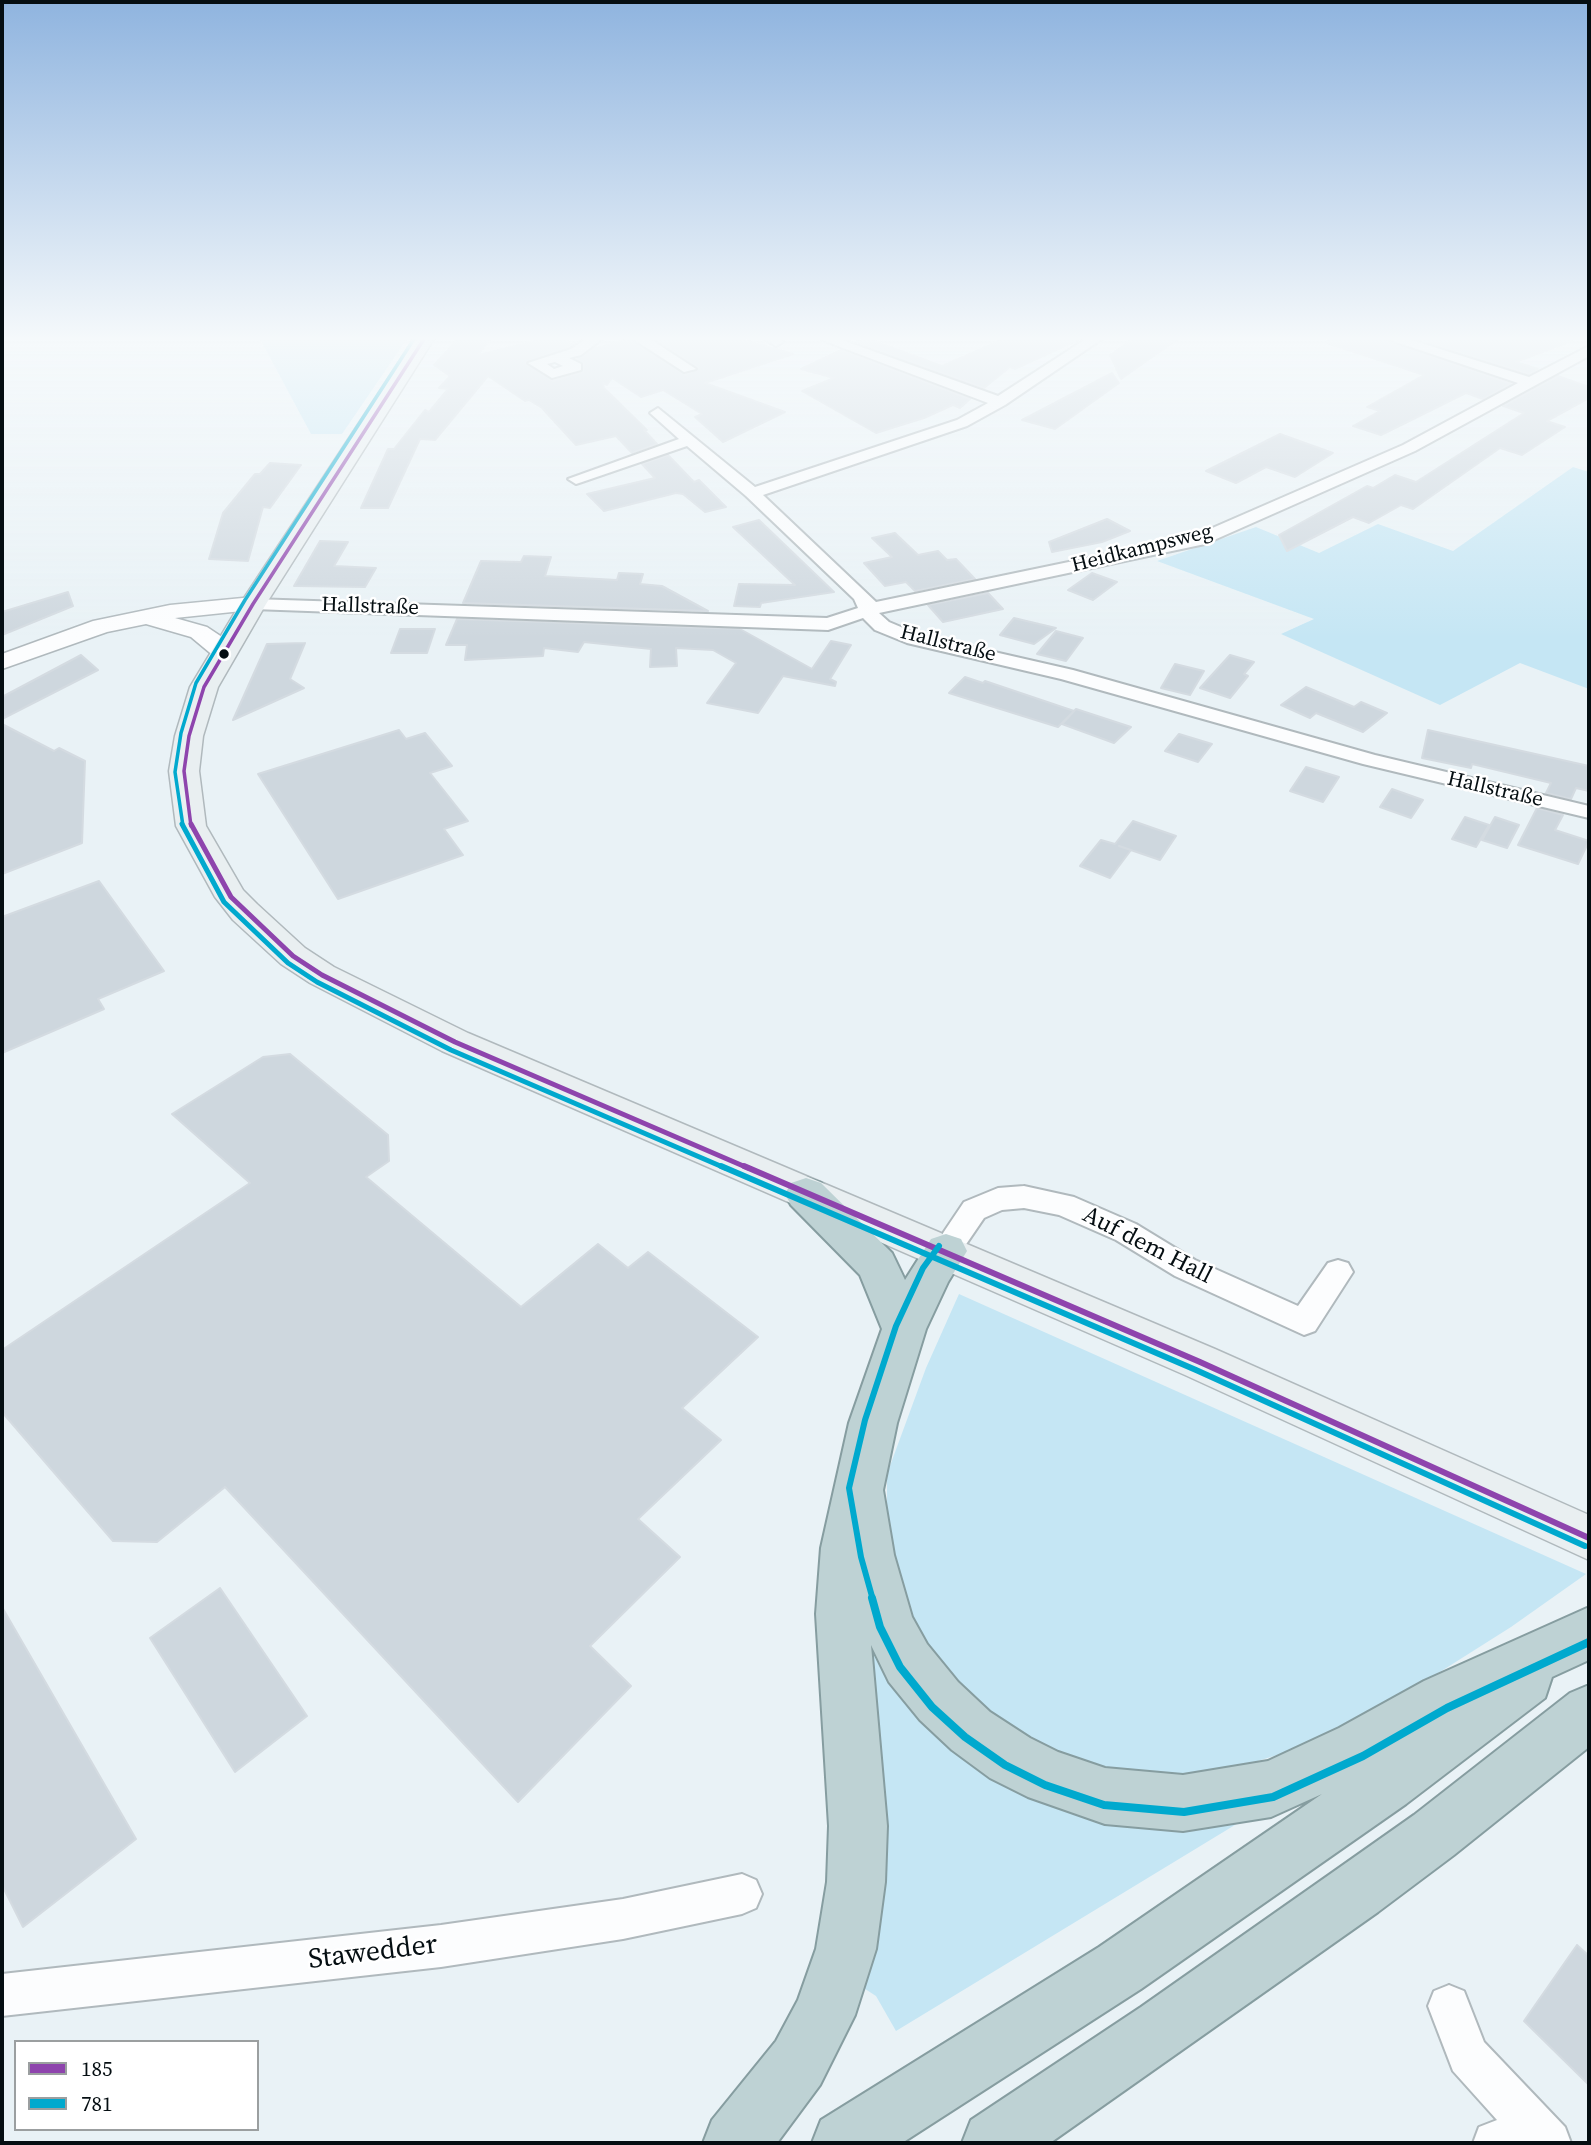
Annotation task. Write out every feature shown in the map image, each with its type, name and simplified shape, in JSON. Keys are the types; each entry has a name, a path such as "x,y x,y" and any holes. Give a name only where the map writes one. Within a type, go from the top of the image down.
{"highway":[{"path":"806,1194 877,1265 904,1329"},
{"path":"735,2143 767,2106 798,2063 824,2015 846,1949 856,1882 858,1826 842,1614 846,1548 873,1423 904,1329 931,1272 946,1251"},
{"path":"858,1487 869,1555 888,1625 908,1663 939,1701 971,1731 1010,1758 1048,1777 1105,1796 1183,1803 1271,1788 1359,1748 1443,1700 1588,1633"},
{"path":"844,2143 1120,1968 1386,1784 1588,1633"},
{"path":"993,2143 1163,2029 1368,1883 1589,1712"}],"main road":[{"path":"359,439 223,652 204,687 189,736 184,771 191,826 231,897 263,930 293,956 322,975 392,1012 806,1194 946,1251 1200,1362 1589,1538"}],"street":[{"path":"752,493 911,439"},
{"name":"Heidkampsweg","path":"867,612 891,603 1199,540 1425,439"},
{"path":"576,479 690,440 752,493 868,603 867,612"},
{"name":"Hallstraße","path":"253,604 556,613 815,625 839,622 867,612 882,626 914,639 1066,674 1370,760 1589,812"},
{"path":"2,662 83,631 142,617 253,604"},
{"path":"142,617 199,632 217,644 223,652"},
{"name":"Auf dem Hall","path":"946,1251 974,1210 998,1199 1024,1198 1064,1205 1126,1232 1185,1268 1304,1322 1338,1272"},
{"name":"Stawedder","path":"2,1995 441,1946 623,1919 742,1894"},
{"path":"1449,2006 1468,2056 1525,2138"}],"shaded area":[{"path":"1573,467 1589,472 1589,689 1520,663 1440,705 1281,634 1314,619 1157,561 1256,527 1319,553 1378,524 1453,551"},
{"path":"959,1294 1586,1574 1511,1627 1394,1701 1309,1745 1213,1775 1134,1781 1064,1763 992,1724 932,1666 887,1557 887,1474 926,1368"},
{"path":"864,1603 956,1744 1253,1814 896,2031 876,1996 862,1987"}],"building":[{"path":"402,439 420,439 388,508 361,508 388,449 394,449"},
{"path":"571,439 602,439 576,445"},
{"path":"619,439 652,439 657,444 632,453"},
{"path":"1270,439 1294,439 1333,453 1295,477 1266,467 1236,483 1206,471"},
{"path":"1483,439 1546,439 1522,455 1500,448 1413,509 1401,505 1369,523 1353,517 1287,551 1279,535 1367,486 1373,488 1395,475 1416,482"},
{"path":"668,455 694,482 699,480 726,507 705,512 683,494 676,493 604,511 587,494 655,478 642,464"},
{"path":"270,463 301,465 270,508 263,507 248,561 209,559 223,513 255,474 260,474"},
{"path":"1107,519 1130,531 1102,542 1052,552 1049,542"},
{"path":"759,520 834,592 761,603 760,607 734,606 739,584 795,585 733,527"},
{"path":"895,533 918,555 938,551 947,560 956,559 975,579 915,591 906,582 885,586 864,563 892,557 872,538"},
{"path":"320,541 348,542 334,566 376,568 365,587 294,586"},
{"path":"524,556 551,557 545,576 617,580 619,573 643,574 640,584 662,586 708,611 463,603 481,561 521,562"},
{"path":"1092,573 1117,582 1093,600 1068,590"},
{"path":"68,592 73,606 2,635 2,612"},
{"path":"988,593 1003,609 943,622 928,605"},
{"path":"1014,618 1056,628 1034,644 1000,635"},
{"path":"457,619 740,629 812,669 831,641 851,645 830,679 836,682 835,686 783,676 758,713 707,703 736,663 713,650 676,648 677,666 650,667 651,649 584,642 578,652 544,648 543,656 465,660 467,645 446,645"},
{"path":"400,629 435,629 427,653 391,653"},
{"path":"1056,631 1083,638 1066,661 1037,654"},
{"path":"305,643 290,679 304,688 233,720 267,644"},
{"path":"81,655 98,670 2,719 2,697"},
{"path":"1230,655 1254,662 1244,674 1248,676 1230,698 1200,688"},
{"path":"1175,664 1204,671 1190,695 1161,688"},
{"path":"965,677 983,683 985,681 1074,711 1058,727 949,693"},
{"path":"1306,687 1354,707 1361,702 1387,713 1363,732 1316,713 1310,718 1281,705"},
{"path":"1076,709 1131,727 1114,743 1062,724"},
{"path":"2,724 54,751 59,748 85,761 82,843 2,874"},
{"path":"399,730 406,739 425,733 452,766 430,773 468,821 444,829 463,855 338,899 258,774"},
{"path":"1428,730 1589,766 1589,791 1576,788 1571,799 1546,793 1551,783 1472,764 1471,768 1422,758"},
{"path":"1179,734 1212,744 1198,762 1165,751"},
{"path":"1306,767 1339,777 1323,802 1290,791"},
{"path":"1392,789 1423,800 1411,818 1380,807"},
{"path":"1537,808 1563,815 1555,830 1589,841 1578,864 1518,845"},
{"path":"1465,817 1489,825 1476,847 1452,839"},
{"path":"1495,817 1519,825 1507,848 1482,840"},
{"path":"1133,821 1176,836 1160,860 1131,850 1110,878 1080,866 1101,840 1115,844"},
{"path":"99,881 164,971 98,999 104,1009 2,1053 2,917"},
{"path":"290,1054 388,1135 389,1161 366,1177 521,1307 598,1244 628,1268 648,1252 758,1337 682,1408 721,1440 638,1519 680,1557 590,1646 631,1686 518,1802 225,1487 157,1542 113,1541 2,1412 2,1350 250,1183 172,1114 263,1057"},
{"path":"220,1588 307,1716 235,1772 150,1638"},
{"path":"2,1607 136,1839 23,1927 2,1885"},
{"path":"1577,1945 1589,1956 1589,2085 1524,2021"}],"transit line":[{"name":"781","path":"349,439 245,600 196,683 181,733 175,772 183,828 224,902 288,963 317,982 451,1050 1196,1370 1585,1546"},
{"name":"185","path":"359,439 253,604 204,687 189,736 184,771 191,826 209,861 231,897 293,956 322,975 455,1042 1200,1362 1589,1538"},
{"name":"781","path":"939,1246 923,1268 896,1326 865,1420 849,1488 861,1557 880,1627 900,1667 932,1707 965,1737 1005,1765 1045,1785 1104,1805 1184,1812 1273,1797 1363,1756 1447,1708 1589,1642"}]}
